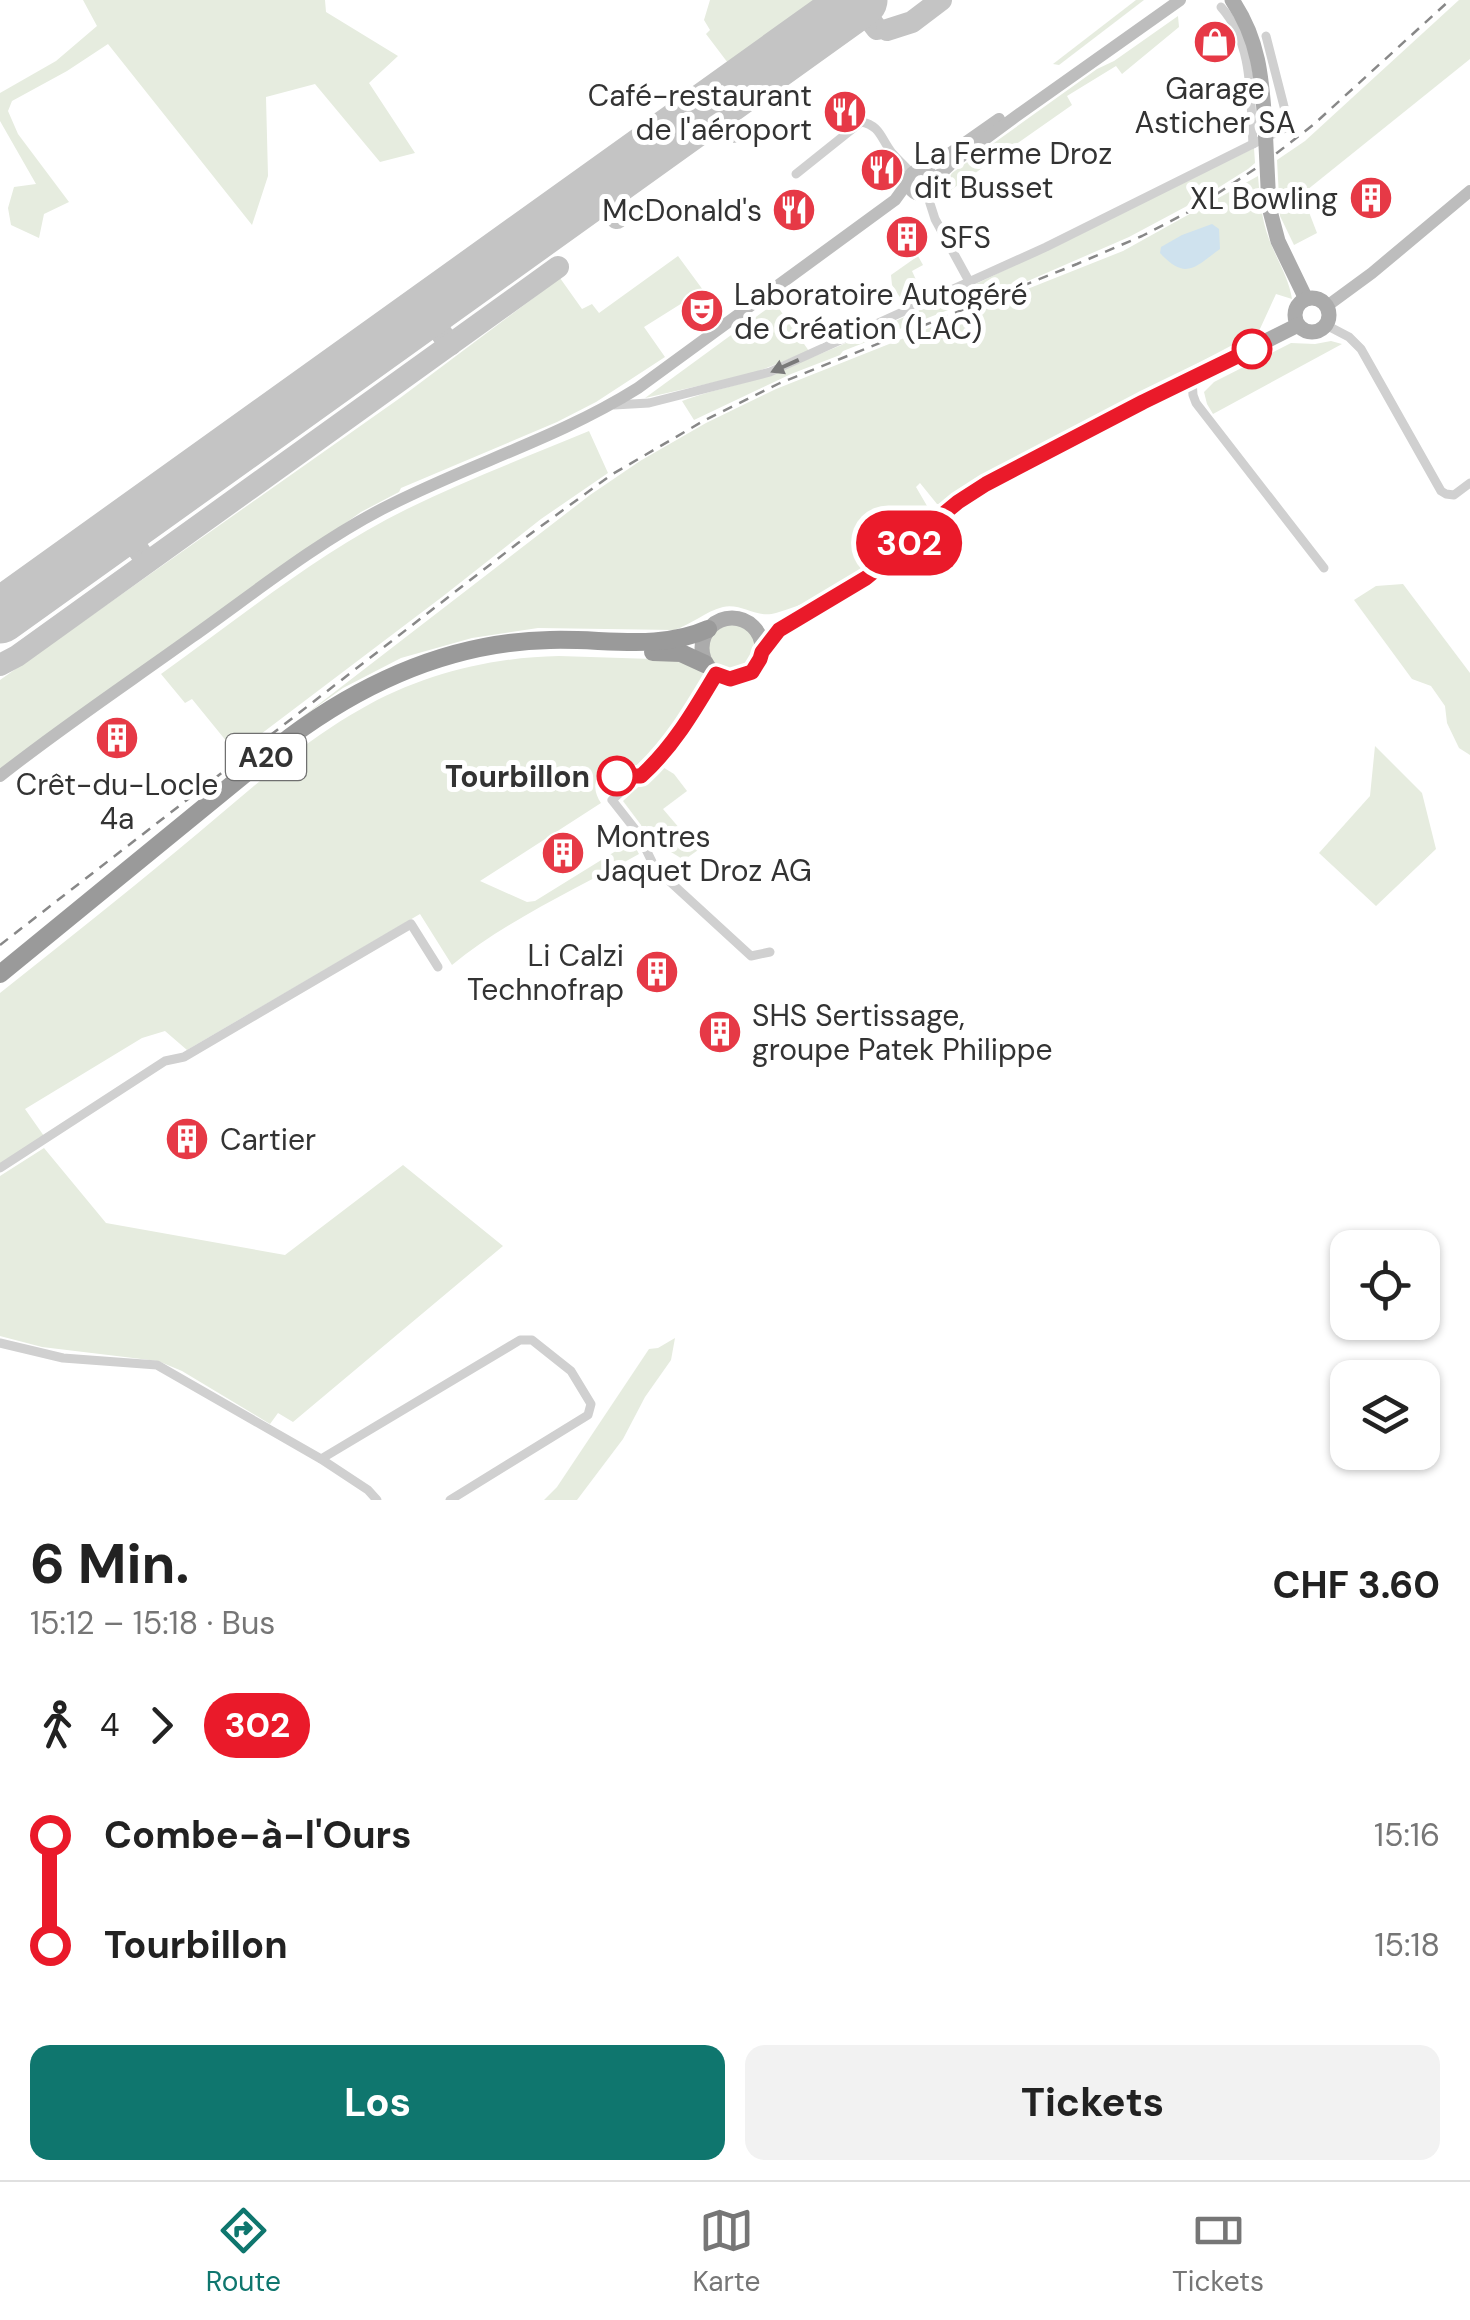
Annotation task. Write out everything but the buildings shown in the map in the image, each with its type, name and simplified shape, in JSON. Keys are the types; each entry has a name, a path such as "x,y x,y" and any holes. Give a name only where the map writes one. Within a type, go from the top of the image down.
{"highway":[{"name":"A20","path":"0,974 290,737 336,704 385,678 433,660 498,644 548,640 673,641 708,629"},
{"name":"A20","path":"0,987 298,744 391,687 472,660 535,651 672,652 692,656 711,669"}],"main road":[{"path":"0,776 302,559 380,510 539,440 638,388 1163,0"},
{"path":"919,182 944,170 1180,0"},
{"path":"1226,4 1249,28 1258,54 1269,207 1278,240 1306,300"},
{"path":"1326,306 1470,191"},
{"path":"1318,299 1326,306 1326,325 1314,332 1298,325 1296,310 1306,300 1318,299"},
{"path":"795,620 752,625 726,618 708,629 701,650 711,669 730,679 745,676 757,666 762,652 779,630 866,578 958,502 986,484 1298,325"},
{"path":"752,625 760,637 762,652"}],"street":[{"path":"1226,4 1244,53 1250,85 1252,144"},
{"path":"610,406 649,403 770,372 970,283 1289,126 1266,36"},
{"path":"796,174 861,122 872,124 919,182 970,283"},
{"path":"1326,325 1349,337 1361,349 1438,486 1446,494 1457,494 1470,484"},
{"path":"1192,380 1193,398 1204,415 1324,568"},
{"path":"711,669 675,740 612,800 638,833 655,868 752,956 770,952"},
{"path":"0,1168 165,1062 184,1057 411,924 438,967"},
{"path":"321,1460 520,1340 532,1340 571,1371 591,1404 588,1415 450,1500"},
{"path":"0,1343 63,1358 158,1365 321,1460 377,1500"}],"shaded area":[{"path":"83,0 325,0 326,12 398,56 369,83 415,153 380,162 315,84 266,97 268,176 252,225 108,44 12,101 8,111 18,134 69,202 44,214 39,238 11,225 8,208 14,187 36,184 0,121 0,93 56,61 97,26"},
{"path":"710,0 824,0 731,67 706,34 710,30 704,20"},
{"path":"1136,0 1144,0 1059,65 1053,64"},
{"path":"1459,0 1470,0 1470,59 1302,194 1317,233 1294,245 1280,216 1277,160 1305,141"},
{"path":"1178,16 1179,27 1122,74 1116,66 1067,96 1072,105 941,197 952,173"},
{"path":"1254,148 1255,163 1248,169 1129,237 1021,284 843,351 694,420 682,401 777,372 898,320"},
{"path":"1258,176 1266,231 1292,299 1276,294 1259,331 1005,465 944,504 937,504 920,483 916,487 930,511 927,518 838,586 776,613 723,607 674,630 538,628 472,638 401,658 343,688 297,721 590,495 706,423 776,389 1123,251"},
{"path":"678,256 703,290 644,327 665,357 557,422 401,488 361,512 0,769 0,680 400,398 560,278 582,309 592,304 599,313"},
{"path":"918,256 923,265 912,271 921,291 930,288 933,294 905,305 892,285 891,275"},
{"path":"775,303 809,351 751,374 645,398"},
{"path":"1291,343 1342,344 1213,414 1207,404 1204,392 1214,382"},
{"path":"589,431 608,473 541,519 236,753 192,699 185,703 161,674 281,586 374,526 452,488"},
{"path":"1403,584 1470,673 1470,755 1459,748 1447,723 1445,706 1431,686 1412,679 1354,600 1376,586"},
{"path":"732,625 749,632 756,649 749,666 732,673 715,666 708,649 715,632"},
{"path":"559,656 684,660 704,672 706,685 643,768 603,772 595,787 601,803 480,881 527,902 535,901 632,841 639,854 518,920 452,965 420,914 187,1050 165,1031 142,1038 25,1109 44,1136 0,1165 0,993 267,775 337,724 384,697 457,670"},
{"path":"1375,746 1422,793 1436,849 1376,906 1319,853 1370,796"},
{"path":"661,766 674,774 687,791 663,809 698,850 684,860 645,836 623,801"},
{"path":"44,1148 106,1223 285,1255 403,1165 503,1246 293,1422 278,1413 270,1424 182,1371 158,1361 42,1347 0,1336 0,1176"},
{"path":"675,1338 671,1360 645,1397 623,1439 577,1500 544,1500 557,1487 649,1349"}],"water":[{"path":"1212,224 1219,229 1220,249 1197,266 1177,267 1160,253 1161,247 1182,235"}],"taxiway":[{"path":"887,30 912,22 941,0"},
{"path":"857,3 877,29"},
{"path":"713,104 733,132"},
{"path":"595,189 617,218"},
{"path":"0,665 558,267"},
{"path":"425,311 450,345"},
{"path":"123,528 147,562"}],"runway":[{"path":"0,616 860,0"}],"railway":[{"path":"0,945 611,475 705,420 780,383 1077,264 1194,209 1313,125 1450,0"}],"bus line":[{"name":"302","path":"617,776 641,776 657,761 691,718 716,674 730,679 752,672 779,630 878,570 973,492 1252,349"}],"place":[{"name":"Garage Asticher SA","path":"1215,42"},
{"name":"Café-restaurant de l'aéroport","path":"845,112"},
{"name":"La Ferme Droz dit Busset","path":"882,170"},
{"name":"XL Bowling","path":"1371,198"},
{"name":"McDonald's","path":"794,210"},
{"name":"SFS","path":"907,237"},
{"name":"Laboratoire Autogéré de Création (LAC)","path":"702,311"},
{"name":"Crêt-du-Locle 4a","path":"117,738"},
{"name":"Tourbillon","path":"617,776"},
{"name":"Montres Jaquet Droz AG","path":"563,853"},
{"name":"Li Calzi Technofrap","path":"657,972"},
{"name":"SHS Sertissage, groupe Patek Philippe","path":"720,1032"},
{"name":"Cartier","path":"187,1139"}]}
